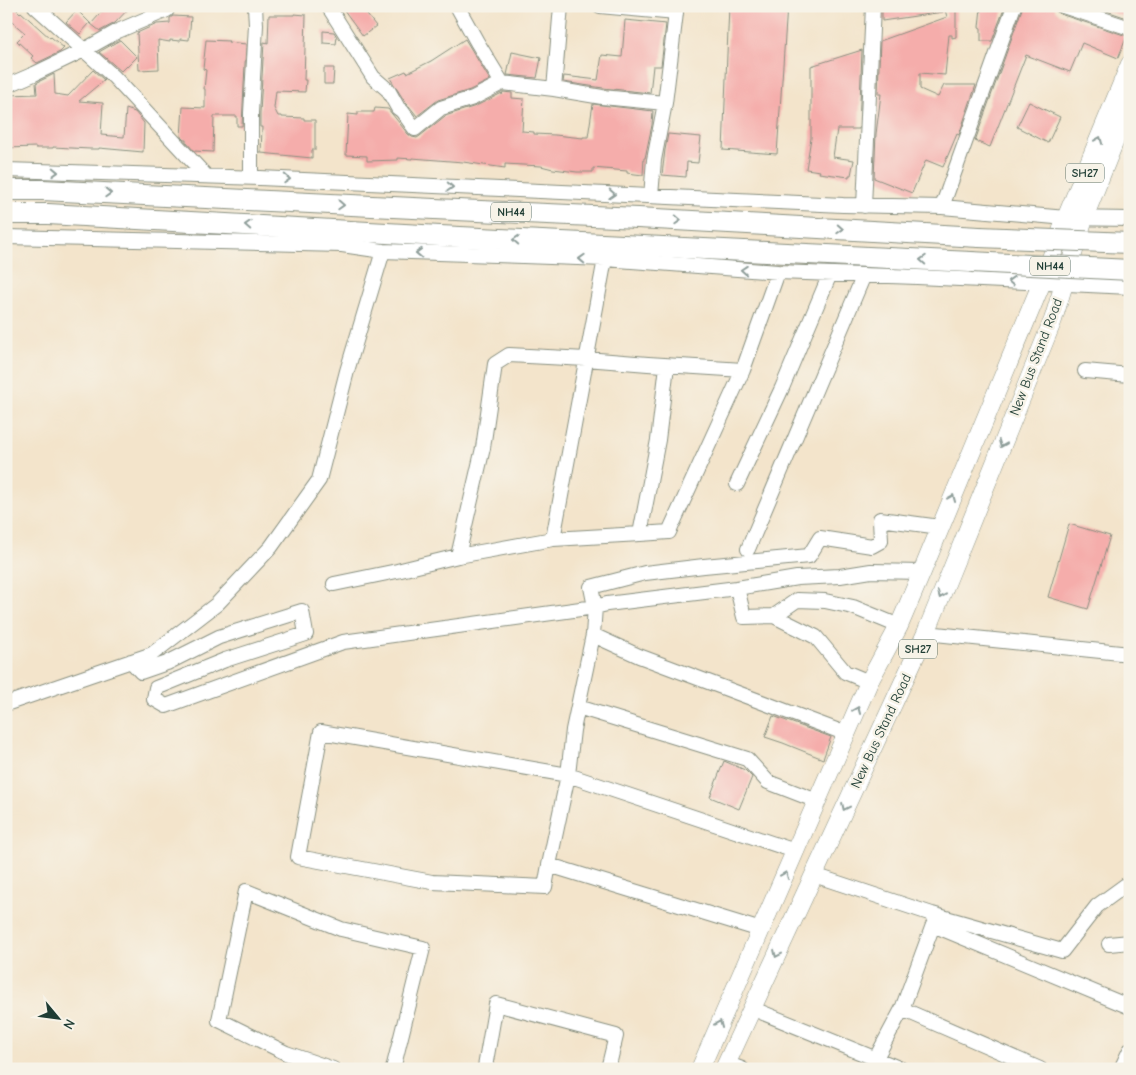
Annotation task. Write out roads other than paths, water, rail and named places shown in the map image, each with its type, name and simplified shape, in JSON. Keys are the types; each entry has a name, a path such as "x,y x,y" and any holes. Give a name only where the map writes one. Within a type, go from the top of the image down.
{"highway":[{"name":"NH44","path":"6,190 42,190 638,218 979,237 1130,243"},
{"name":"NH44","path":"6,214 48,214 440,236 1130,270"}],"main road":[{"name":"SH27","path":"1042,282 1066,218 1130,64"},
{"name":"SH27","path":"1084,218 1130,104"},
{"name":"New Bus Stand Road","path":"731,1067 751,1008 926,633 1053,320 1084,218"},
{"name":"New Bus Stand Road","path":"700,1069 869,682 899,626 1042,282"}],"street":[{"path":"35,6 114,77 206,176"},
{"path":"251,178 250,113 256,25 255,6"},
{"path":"328,6 373,78 388,90 398,108 402,110 415,129 441,108 473,98 502,83 602,97 665,103"},
{"path":"457,6 502,83"},
{"path":"554,89 560,6"},
{"path":"600,6 674,10 665,103 654,160 651,196"},
{"path":"864,206 872,6"},
{"path":"942,207 1014,6"},
{"path":"1063,6 1130,28"},
{"path":"6,86 84,50 165,7"},
{"path":"6,170 206,176 864,206 942,207 1066,218 1130,219"},
{"path":"6,237 342,245 383,251 605,260 778,272 1130,287"},
{"path":"6,704 152,654 217,604 271,547 319,480 347,371 383,251"},
{"path":"553,539 605,260"},
{"path":"334,584 458,556 553,539 669,532 743,370 778,272"},
{"path":"737,484 782,388 830,274"},
{"path":"748,549 864,275"},
{"path":"458,556 483,448 495,364 509,355 743,370"},
{"path":"640,534 658,440 667,366"},
{"path":"1085,370 1130,375"},
{"path":"795,851 568,775 321,732 298,857 432,882 545,887 568,775 573,730 594,635 595,607 591,587 646,573 809,556 820,538 872,546 881,540 880,519 940,527"},
{"path":"131,661 141,672 167,663 219,637 302,611 306,634 225,660 156,688 154,699 166,706 343,642 607,604 737,588 796,578 840,576 871,571 922,572"},
{"path":"737,588 744,617 774,616 816,637 846,672 869,682"},
{"path":"774,616 797,600 825,601 853,607 899,626"},
{"path":"926,633 1130,654"},
{"path":"594,635 639,656 847,734"},
{"path":"578,707 747,758 768,782 817,801"},
{"path":"549,865 761,930"},
{"path":"814,875 932,914 1062,951 1097,906 1130,882"},
{"path":"333,1069 286,1053 219,1020 246,891 341,929 423,948 393,1069"},
{"path":"876,1058 902,1009 933,925 1130,1007"},
{"path":"1109,944 1130,942"},
{"path":"489,1069 485,1067 496,1004 616,1036 608,1069"},
{"path":"751,1008 901,1069"},
{"path":"902,1009 1040,1069"},
{"path":"1121,1069 1130,1050"}]}
